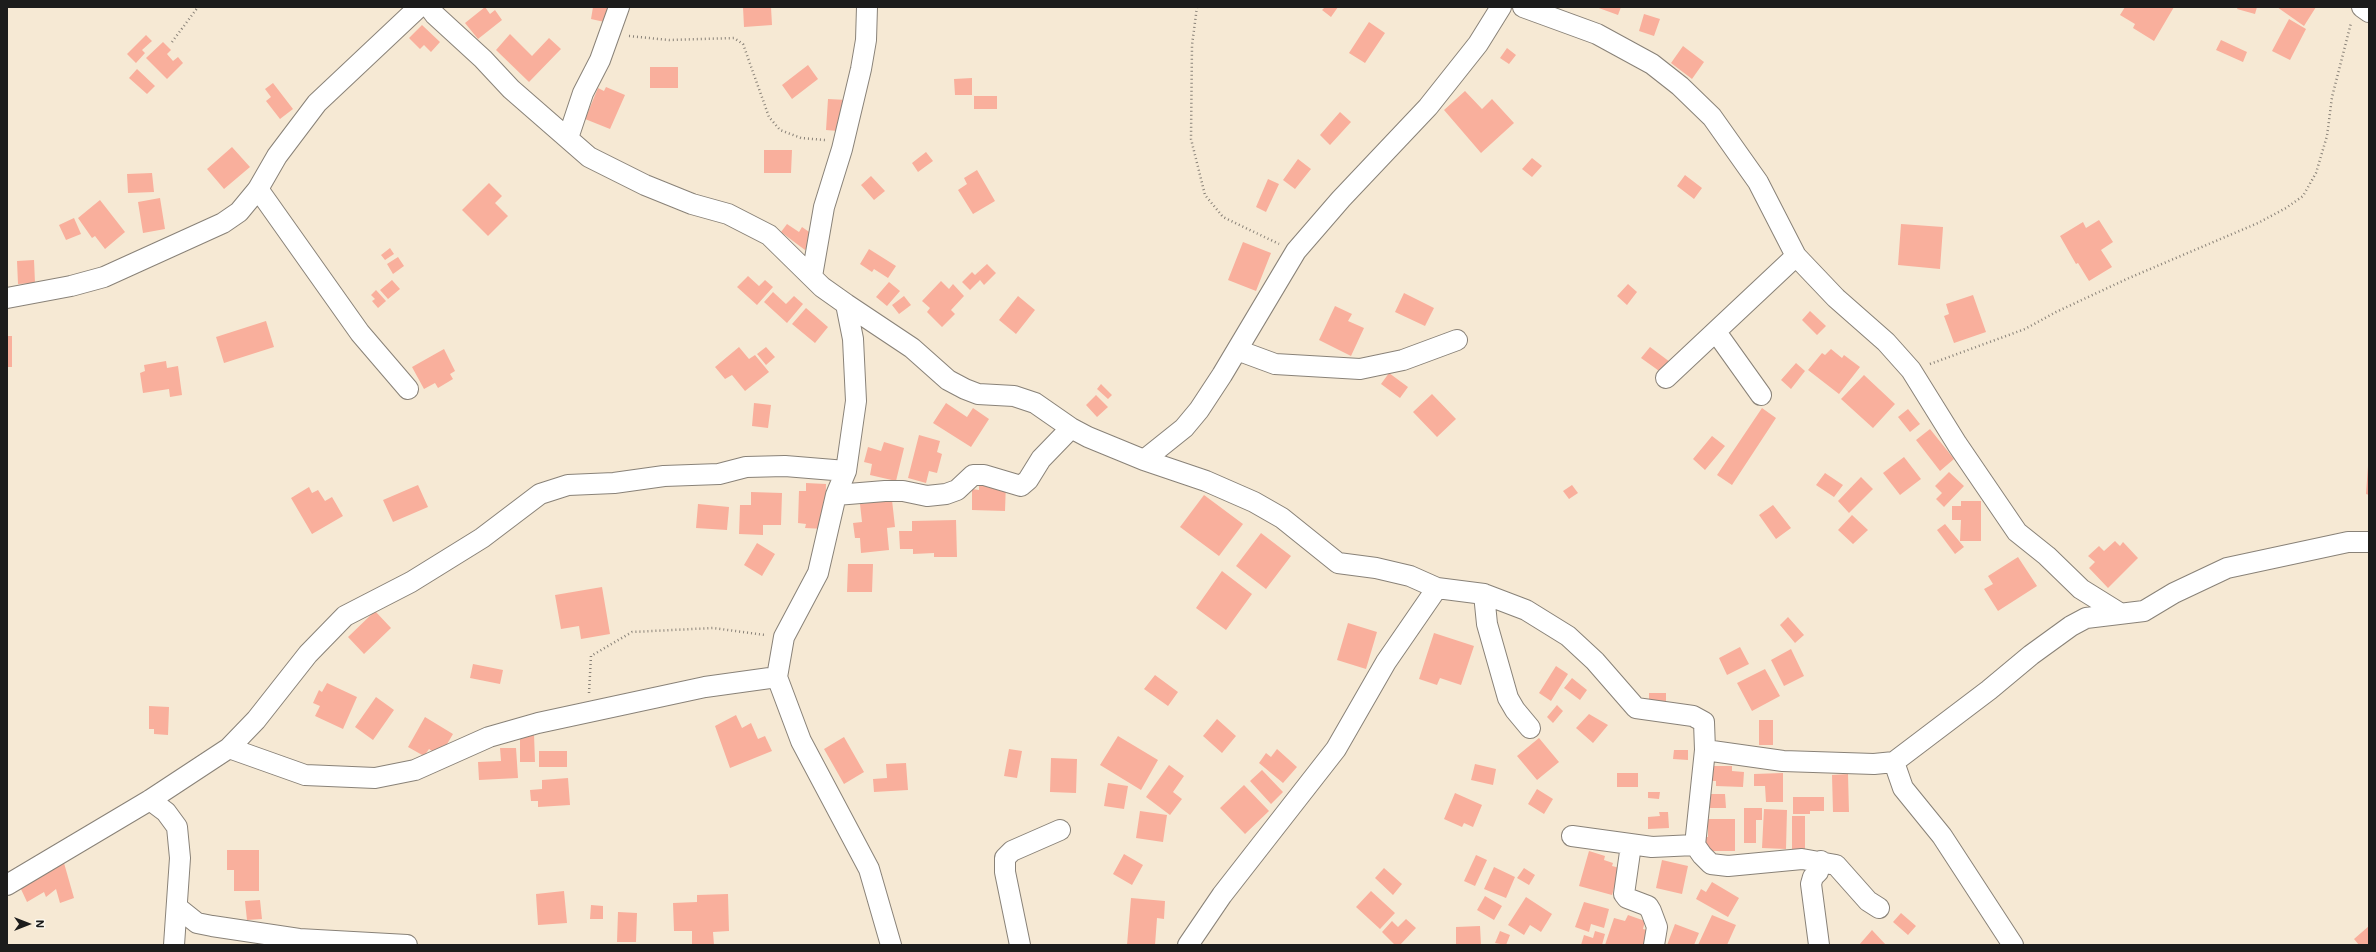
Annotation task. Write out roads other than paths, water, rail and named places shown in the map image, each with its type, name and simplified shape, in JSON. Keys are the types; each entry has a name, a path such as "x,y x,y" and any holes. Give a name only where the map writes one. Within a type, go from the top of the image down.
{"street":[{"path":"7,298 71,286 120,271 223,223 239,212 258,188 277,156 317,103 419,7"},
{"path":"429,7 511,89 589,157 612,170 692,204 728,214 769,235 822,287 912,348 954,383 978,394 1014,396 1035,402 1071,428 1144,460 1206,481 1254,502 1282,518 1338,563 1376,568 1410,576 1437,588 1484,594 1526,610 1568,636 1595,661 1636,708 1693,716 1704,722 1705,750 1695,845 1711,864 1728,866 1802,859 1821,861 1836,865 1868,901 1879,908"},
{"path":"568,138 583,93 611,34 619,7"},
{"path":"812,276 824,207 844,142 861,69 866,40 867,7"},
{"path":"1144,460 1184,428 1203,404 1296,251 1428,107 1478,44 1501,7"},
{"path":"1523,7 1597,34 1652,64 1680,86 1712,117 1740,154 1758,182 1796,256 1836,298 1886,342 1911,370 1957,444 2017,532 2047,556 2081,589 2118,612"},
{"path":"258,188 360,333 408,389"},
{"path":"1666,378 1796,256"},
{"path":"846,304 853,339 856,401 846,471 836,495 818,573 784,637 777,677 801,741 869,869 891,945"},
{"path":"1716,332 1761,395"},
{"path":"1237,350 1275,364 1360,369 1403,360 1457,340"},
{"path":"836,495 885,491 903,491 927,496 946,494 957,490 973,475 984,475 1021,486 1028,480 1041,459 1071,428"},
{"path":"7,885 150,800 229,748 256,720 308,654 345,616 411,582 482,538 548,490 568,485 614,483 664,476 719,474 746,466 785,466 846,471"},
{"path":"1705,750 1783,761 1874,764 1894,762 2071,626 2086,618 2118,612 2144,611 2174,593 2227,568 2348,542 2369,542"},
{"path":"1188,945 1222,895 1336,748 1386,662 1437,588"},
{"path":"1484,594 1487,624 1508,698 1515,710 1530,728"},
{"path":"229,748 305,775 375,778 415,770 489,737 538,723 705,687 777,677"},
{"path":"1894,762 1903,788 1942,836 2013,945"},
{"path":"150,800 166,812 177,827 180,858 174,945"},
{"path":"1020,945 1005,872 1005,858 1012,851 1060,830"},
{"path":"1572,836 1652,847 1695,845"},
{"path":"1631,845 1624,894 1627,898 1648,906 1651,911 1657,927 1654,945"},
{"path":"1819,945 1811,884 1813,877 1818,872 1821,861"},
{"path":"177,908 197,923 212,926 299,939 407,945"}]}
